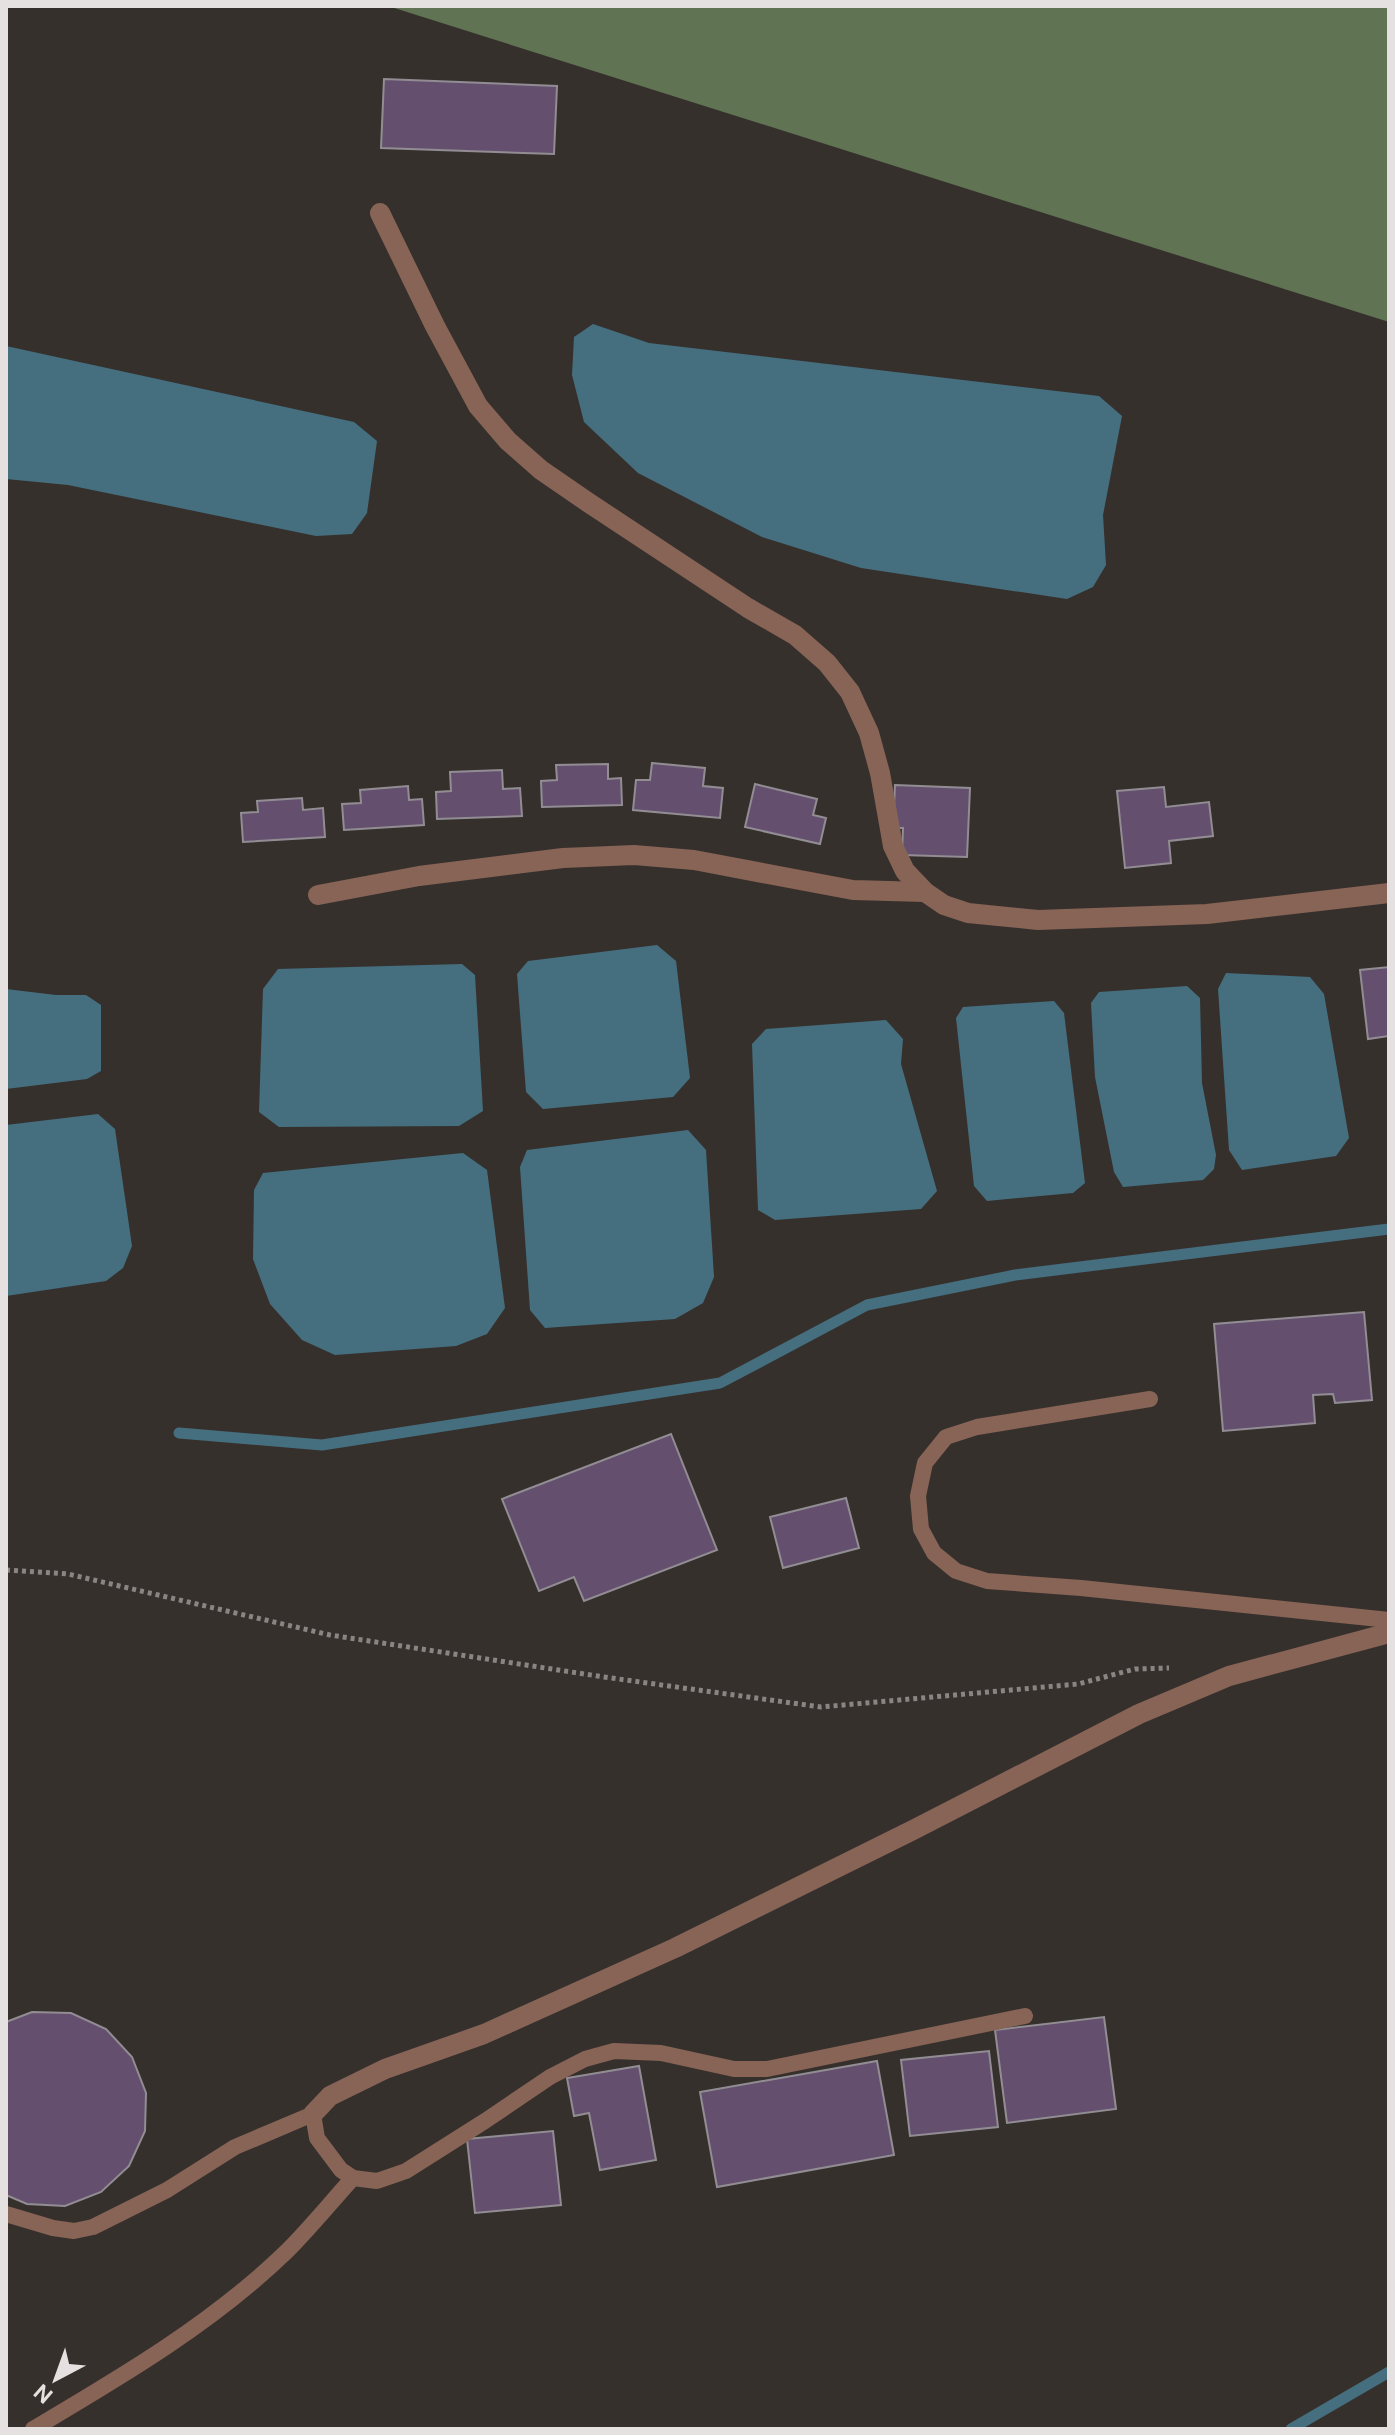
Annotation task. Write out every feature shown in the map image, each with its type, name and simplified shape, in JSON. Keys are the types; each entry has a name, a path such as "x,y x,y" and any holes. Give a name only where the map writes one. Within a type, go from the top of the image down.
{"street":[{"path":"380,213 478,406 508,441 565,487 748,608 795,635 827,663 850,692 869,733 880,773 893,846 905,871 925,892 944,905 968,913 1038,920 1207,914 1389,893"},
{"path":"318,895 419,876 563,858 634,855 694,860 853,890 925,892"},
{"path":"313,2114 330,2096 385,2069 484,2034 675,1948 1139,1714 1229,1676 1389,1633"}],"lane":[{"path":"1150,1399 977,1427 946,1437 925,1463 918,1496 921,1529 934,1553 956,1571 987,1581 1389,1620"},
{"path":"6,2214 53,2228 74,2231 93,2227 167,2190 235,2147 313,2114 317,2138 341,2170 353,2178 377,2181 406,2171 550,2077 585,2059 614,2051 661,2053 734,2069 767,2069 1025,2016"},
{"path":"33,2429 125,2375 217,2310 287,2251 353,2178"}],"path":[{"path":"6,1570 68,1574 330,1635 821,1707 1078,1684 1135,1669 1174,1668"}],"green space":[{"path":"388,6 1389,6 1389,322"}],"water":[{"path":"593,324 649,343 1099,396 1122,416 1103,515 1106,565 1093,587 1067,599 861,568 762,537 638,473 584,422 572,375 574,337"},
{"path":"6,346 354,422 377,441 367,513 352,534 316,536 68,485 6,479"},
{"path":"657,945 676,961 690,1078 673,1097 543,1109 526,1092 517,974 528,961"},
{"path":"462,964 475,975 483,1111 459,1126 279,1127 259,1112 263,989 278,969"},
{"path":"1226,973 1310,977 1324,994 1349,1138 1336,1156 1242,1170 1229,1150 1218,989"},
{"path":"1187,986 1200,998 1202,1083 1216,1155 1214,1169 1203,1180 1123,1187 1114,1172 1095,1077 1091,1003 1099,992"},
{"path":"6,989 86,995 101,1005 101,1071 87,1079 6,1089"},
{"path":"1054,1001 1064,1013 1085,1183 1073,1193 987,1201 974,1186 956,1018 963,1007"},
{"path":"886,1020 903,1039 901,1064 937,1191 921,1209 775,1220 758,1210 752,1044 766,1029"},
{"path":"98,1114 115,1129 132,1246 123,1268 106,1281 6,1296 6,1125"},
{"path":"688,1130 706,1150 714,1277 703,1303 675,1319 545,1328 530,1310 520,1167 527,1150"},
{"path":"463,1153 487,1170 505,1308 487,1334 456,1346 335,1355 302,1340 270,1304 253,1259 254,1190 263,1173"}],"building":[{"path":"384,79 557,86 554,154 381,148"},
{"path":"652,763 705,768 703,786 723,788 720,818 633,810 636,780 650,780"},
{"path":"608,764 608,779 621,778 622,805 542,807 541,781 557,780 556,765"},
{"path":"502,770 503,789 520,788 522,816 437,819 436,792 451,791 450,772"},
{"path":"755,784 817,799 813,815 826,818 820,844 745,827"},
{"path":"895,785 970,788 967,857 902,855 903,828 893,828"},
{"path":"408,786 409,800 422,799 424,825 344,830 342,804 361,803 360,790"},
{"path":"1164,787 1166,807 1209,802 1213,836 1169,841 1171,863 1125,868 1117,791"},
{"path":"302,798 303,810 323,808 325,837 243,842 241,813 258,812 257,801"},
{"path":"1389,967 1389,1036 1368,1039 1360,970"},
{"path":"1364,1312 1372,1400 1335,1403 1333,1394 1313,1395 1315,1423 1223,1431 1214,1324"},
{"path":"671,1434 717,1550 584,1601 574,1577 539,1591 502,1499"},
{"path":"846,1498 859,1548 783,1568 770,1517"},
{"path":"32,2012 71,2013 106,2029 132,2057 146,2093 145,2131 129,2166 101,2192 65,2206 27,2204 6,2195 6,2022"},
{"path":"1104,2017 1116,2109 1007,2123 995,2030"},
{"path":"989,2051 998,2127 910,2136 901,2060"},
{"path":"877,2061 894,2155 717,2187 700,2092"},
{"path":"639,2066 656,2160 600,2170 589,2113 574,2116 567,2078"},
{"path":"553,2131 561,2205 475,2213 467,2139"}],"waterway":[{"path":"179,1433 322,1445 720,1383 867,1305 1015,1275 1389,1229"},
{"path":"1291,2429 1389,2372"}]}
